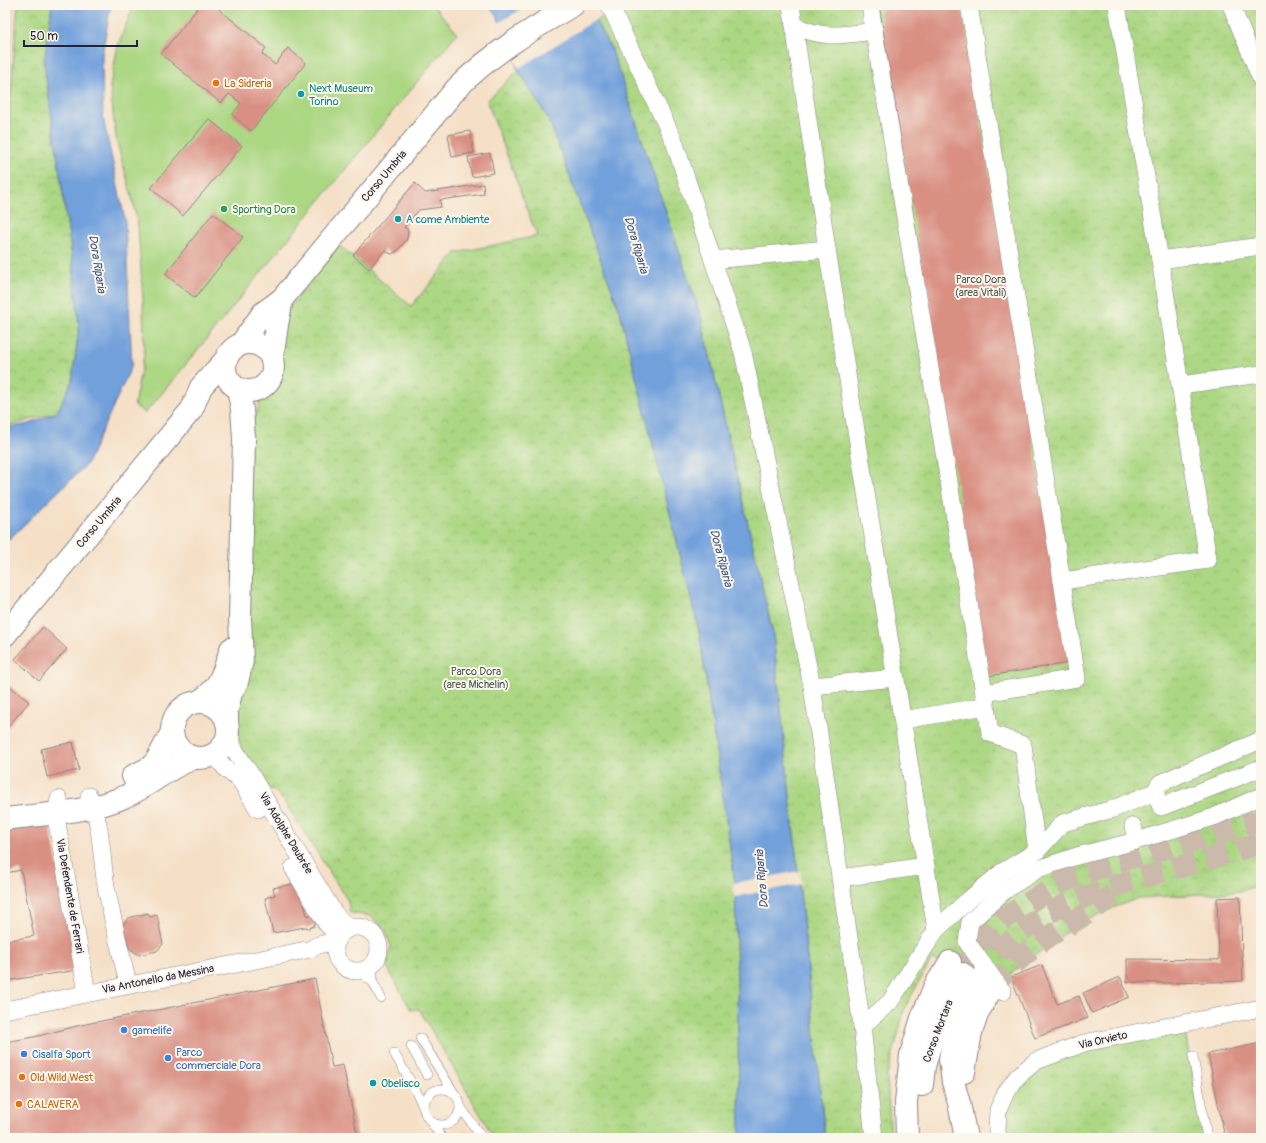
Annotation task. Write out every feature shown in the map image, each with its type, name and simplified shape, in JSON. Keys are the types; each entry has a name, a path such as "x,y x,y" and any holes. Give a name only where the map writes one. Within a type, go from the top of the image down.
{"street":[{"name":"Corso Umbria","path":"5,635 192,409 201,388 234,351 263,313 282,300 457,88 491,57 534,28 573,5"},
{"path":"870,5 990,733 1023,745 1037,851"},
{"path":"903,720 1077,678 969,5"},
{"path":"1062,581 1208,560 1181,385 1117,5"},
{"path":"1231,5 1261,79"},
{"path":"611,8 674,141 743,352 812,686 862,1026 874,1138"},
{"path":"795,12 815,34 834,36 874,31"},
{"path":"795,12 827,249 936,930"},
{"path":"1160,260 1261,246"},
{"path":"713,260 827,249"},
{"name":"Corso Umbria","path":"272,360 282,300"},
{"path":"251,343 258,344 265,348 272,360 274,370 267,384 254,391 246,391 235,386 228,379 225,372 234,351 251,343"},
{"path":"1181,385 1261,374"},
{"name":"Corso Umbria","path":"192,409 210,399 224,387 235,386"},
{"path":"5,819 57,806 119,799 145,787 167,772 221,750 227,742 227,710 231,693 237,682 242,661 240,619 244,439 242,409 235,386"},
{"path":"244,439 254,414 262,387"},
{"path":"92,801 151,766 161,754 172,732 174,719 181,710 190,704 198,702 213,691 222,676 240,619"},
{"path":"812,686 896,678"},
{"path":"198,702 212,704 221,710 228,727"},
{"name":"Via Adolphe Daubrée","path":"228,727 234,749 252,775 334,913 344,923 342,934"},
{"path":"172,732 175,742 183,752 204,757"},
{"path":"862,1026 890,1002 936,930 966,902 1002,872 1037,851 1063,823 1113,809 1155,792 1160,783 1261,740"},
{"name":"Via Adolphe Daubrée","path":"204,757 227,770 240,780 326,923 333,931 342,934 359,926 366,928 377,938 379,953 377,960 368,973"},
{"path":"1155,792 1161,807 1261,768"},
{"path":"907,1138 906,1102 912,1055 922,1018 935,986 977,979 967,942 970,922 1004,891 1038,869 1077,856 1135,833 1214,817 1261,796"},
{"path":"92,801 99,834 106,885 128,985"},
{"path":"5,804 57,806"},
{"name":"Via Defendente de Ferrari","path":"57,806 87,993"},
{"path":"840,878 926,866"},
{"path":"339,962 335,947 342,934"},
{"name":"Via Antonello da Messina","path":"5,1010 311,949 342,934"},
{"path":"311,949 329,956 344,967 351,970 368,973"},
{"name":"Corso Mortara","path":"966,1138 959,1103 952,1082 950,1059 956,1027 965,1001 977,979"},
{"name":"Corso Mortara","path":"920,1138 920,1097 925,1063 936,1029 948,1001 977,979"},
{"name":"Via Orvieto","path":"998,1138 998,1110 1006,1092 1018,1076 1036,1061 1084,1043 1261,1008"}],"lane":[{"path":"368,973 381,998"},
{"path":"420,1038 460,1101 460,1112 457,1118 448,1125 436,1124 430,1121"},
{"path":"410,1046 427,1075"},
{"path":"394,1053 416,1091 424,1108 425,1114 442,1138"},
{"path":"1193,1056 1207,1138"},
{"path":"424,1108 427,1097 436,1090 443,1089 454,1093"},
{"path":"460,1106 482,1138"}],"shaded area":[{"path":"5,5 18,5 10,103 7,203 5,204"}],"green space":[{"path":"18,5 52,5 44,64 73,264 79,328 72,381 57,412 5,427 5,204 7,203 10,103"},
{"name":"Sporting Dora","path":"134,5 433,5 457,33 145,413 134,405 144,355 143,298 138,226 131,193 116,139 110,87 118,45"},
{"name":"Parco Dora (area Vitali)","path":"637,5 1261,5 1261,885 1235,892 1139,898 1115,907 1074,926 987,992 932,959 905,1007 887,1076 891,1138 825,1138 773,634 701,317 612,50 595,20"},
{"name":"Parco Dora (area Michelin)","path":"518,70 548,118 620,312 699,631 735,883 740,1138 494,1138 419,1009 411,1010 386,965 391,946 385,929 370,916 350,913 348,901 284,801 276,792 266,786 242,750 236,728 234,711 252,425 260,402 275,379 278,369 278,322 339,245 411,306 456,253 537,236 487,101"},
{"path":"1185,1032 1204,1138 1003,1138 1002,1109 1020,1083 1039,1067 1082,1048"}],"water":[{"name":"Dora Riparia","path":"52,5 111,5 102,55 103,117 125,220 132,365 87,464 5,543 5,428 29,424 57,412 72,381 79,328 73,264 44,64"},
{"name":"Dora Riparia","path":"487,5 587,5 612,50 701,317 773,634 825,1138 740,1138 735,883 699,631 620,312 548,118 518,70 497,16"}],"pier":[{"path":"528,5 589,5 597,19 519,68 508,50 497,24"},
{"path":"800,871 802,884 734,897 734,883"}],"building":[{"path":"200,5 214,5 266,48 262,54 275,65 288,48 306,63 251,131 232,115 241,103 229,94 221,103 161,54"},
{"path":"879,5 962,5 1069,663 988,676"},
{"path":"209,119 242,146 183,216 151,188"},
{"path":"470,131 474,153 452,157 448,135"},
{"path":"490,153 494,173 472,177 468,157"},
{"name":"A come Ambiente","path":"415,183 425,193 483,184 484,194 440,200 441,207 419,210 404,227 408,230 407,239 397,251 392,254 385,250 369,269 353,255"},
{"path":"213,213 243,237 195,298 165,274"},
{"path":"43,627 67,649 39,681 15,659"},
{"path":"5,682 29,702 5,730"},
{"path":"73,742 79,770 47,777 41,749"},
{"path":"49,821 78,970 5,981 5,941 34,936 21,870 5,873 5,830"},
{"path":"299,883 307,915 313,916 316,920 314,926 273,933 265,898 275,895 273,888"},
{"path":"1240,897 1243,981 1171,983 1127,982 1127,959 1219,960 1217,898"},
{"path":"148,913 150,917 157,915 163,944 157,951 139,955 129,948 123,926 128,918"},
{"path":"1042,965 1057,1004 1079,996 1088,1018 1035,1038 1011,977"},
{"path":"1120,977 1129,997 1092,1013 1083,993"},
{"name":"Parco commerciale Dora","path":"315,979 332,1067 343,1065 358,1138 5,1138 5,1042 34,1037 81,1025"},
{"path":"1261,1043 1261,1138 1225,1138 1208,1054"}],"tunnel":[{"path":"963,974 974,953 986,936 1002,920 1056,885 1076,876 1124,860 1261,820"},
{"path":"978,980 1014,938 1031,924 1059,908 1118,885 1261,843"},
{"path":"992,988 1001,976 1024,955 1049,936 1090,912 1118,890"}],"place":[{"name":"La Sidreria","path":"216,83"},
{"name":"Next Museum Torino","path":"301,94"},
{"name":"Sporting Dora","path":"224,209"},
{"name":"A come Ambiente","path":"398,219"},
{"name":"gamelife","path":"124,1030"},
{"name":"Cisalfa Sport","path":"24,1054"},
{"name":"Parco commerciale Dora","path":"168,1058"},
{"name":"Old Wild West","path":"22,1077"},
{"name":"Obelisco","path":"373,1083"},
{"name":"CALAVERA","path":"19,1104"}]}
